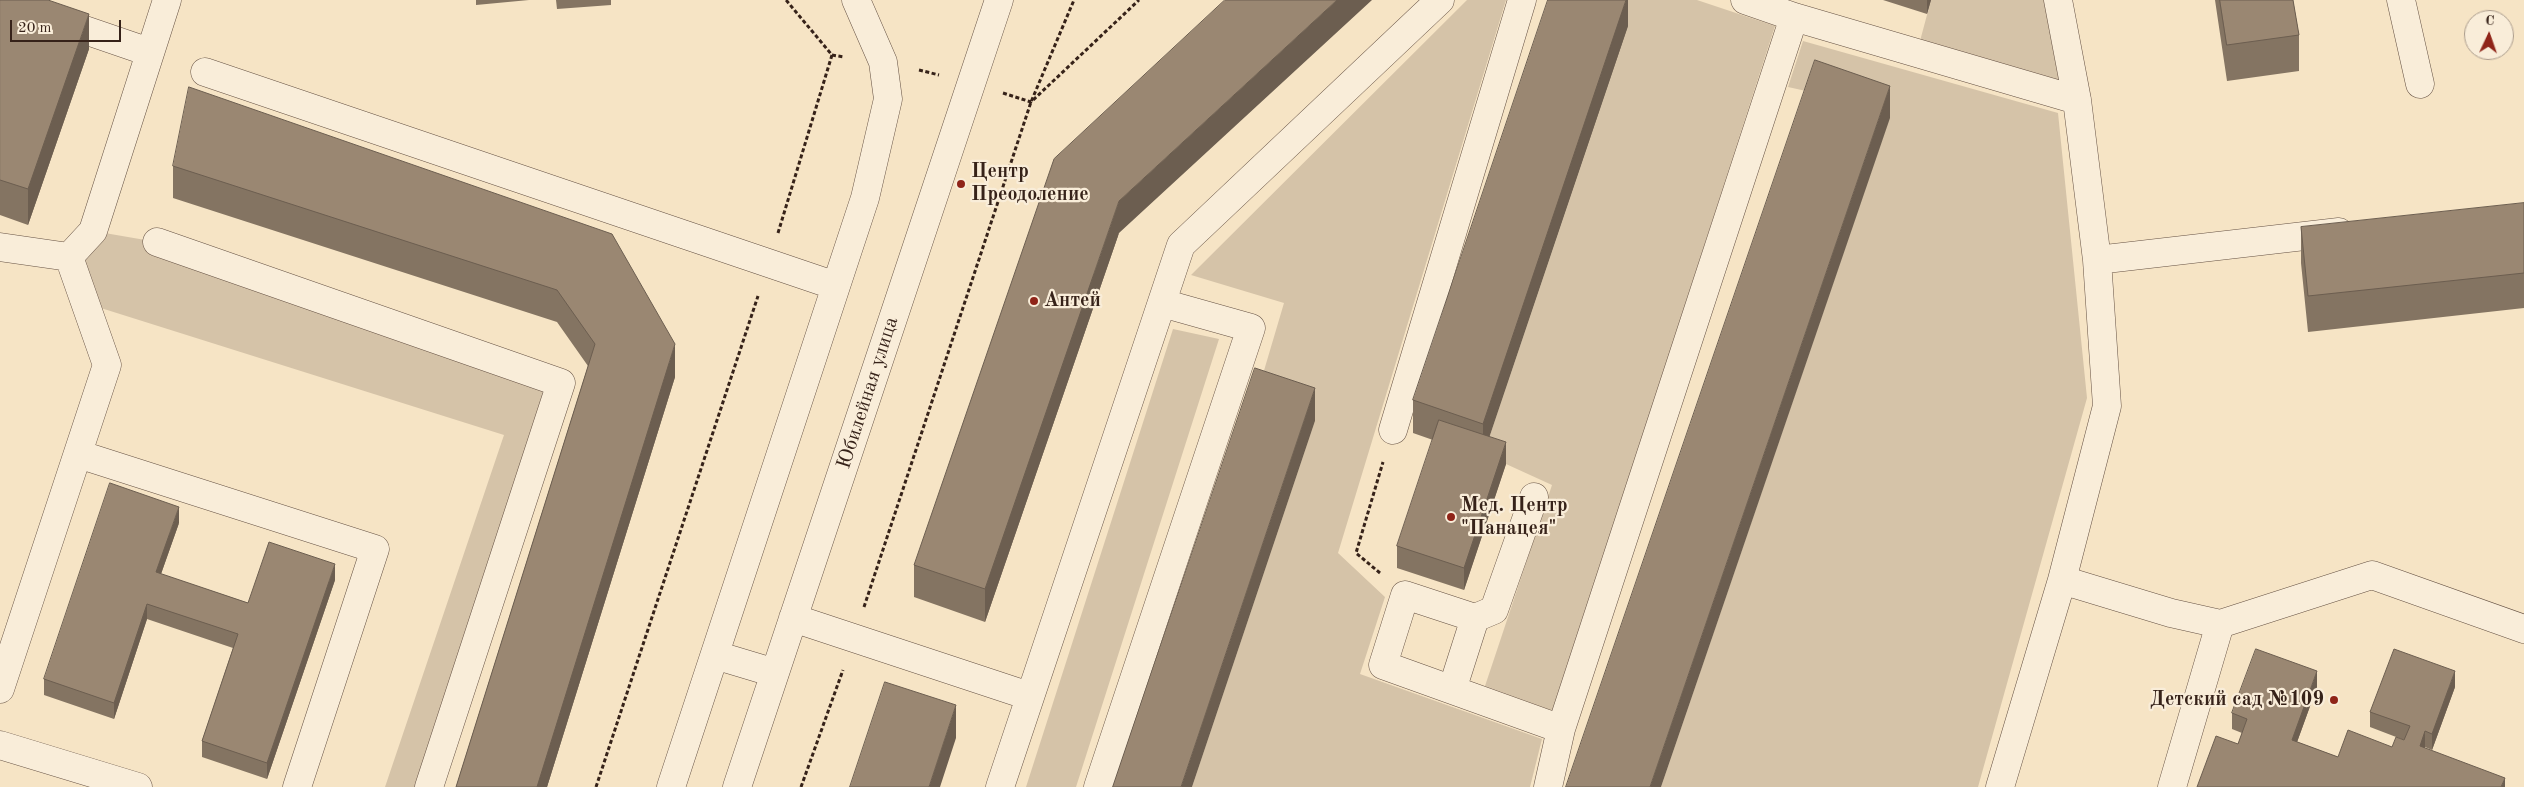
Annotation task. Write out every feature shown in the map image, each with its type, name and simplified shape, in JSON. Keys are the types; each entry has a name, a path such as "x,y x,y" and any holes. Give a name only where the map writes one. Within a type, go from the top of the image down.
{"street":[{"path":"69,257 94,231 167,0"},
{"path":"671,787 865,198 888,99 883,62 856,0"},
{"name":"Юбилейная улица","path":"737,787 999,0"},
{"path":"1000,787 1181,245 1440,0"},
{"path":"1393,430 1522,0"},
{"path":"1745,0 1794,17 2076,100"},
{"path":"2000,787 2062,580 2107,406 2097,260 2076,100 2058,0"},
{"path":"2401,0 2420,84"},
{"path":"0,1 149,52"},
{"path":"1548,787 1561,729 1794,17"},
{"path":"205,72 836,286"},
{"path":"2097,260 2365,229"},
{"path":"157,242 561,383 429,787"},
{"path":"0,248 69,257"},
{"path":"0,689 107,365 69,257"},
{"path":"1098,787 1251,328 1162,303"},
{"path":"78,454 375,549 298,787"},
{"path":"1534,497 1494,610 1475,618 1405,595 1383,665 1561,729"},
{"path":"2062,580 2171,613 2220,624 2372,575 2524,629"},
{"path":"793,618 1030,696"},
{"path":"1452,690 1475,618"},
{"path":"2172,787 2220,624"},
{"path":"715,655 775,673"},
{"path":"0,745 138,787"}],"path":[{"path":"596,787 769,263 832,55 786,0"},
{"path":"801,787 854,638 1031,102 1074,0"},
{"path":"1393,430 1356,553 1405,595"}],"shaded area":[{"path":"1467,0 1506,0 1338,553 1385,597 1360,674 1542,739 1530,787 1192,787 1315,421 1255,401 1284,303 1191,275"},
{"path":"1550,0 1697,0 1775,26 1554,711 1485,686 1552,485 1506,464 1483,456 1628,26"},
{"path":"1931,0 2044,0 2059,81 1920,41"},
{"path":"1803,41 2058,113 2087,398 1978,787 1661,787 1889,119 1815,93 1788,87"},
{"path":"93,231 157,242 561,383 429,787 385,787 504,435 85,303 69,257"},
{"path":"1173,329 1219,339 1076,787 1026,787"}],"building":[{"path":"0,0 48,0 89,14 28,189 0,180"},
{"path":"1225,0 1337,0 1119,201 985,589 914,565 1054,159"},
{"path":"1548,0 1626,0 1483,424 1413,400"},
{"path":"2220,0 2293,0 2299,35 2227,45"},
{"path":"1815,60 1890,86 1650,787 1566,787"},
{"path":"189,87 612,234 675,344 537,787 456,787 595,344 557,290 173,166"},
{"path":"2524,203 2524,273 2308,296 2301,227"},
{"path":"1255,368 1315,388 1181,787 1113,787"},
{"name":"Мед. Центр \"Панацея\"","path":"1439,420 1506,442 1464,568 1397,546"},
{"path":"110,483 179,507 156,572 248,603 269,542 335,564 267,763 202,741 238,634 147,604 114,703 44,679"},
{"path":"2256,649 2317,671 2292,740 2338,757 2348,730 2392,747 2396,737 2404,740 2410,726 2370,712 2394,649 2455,671 2432,734 2425,731 2420,746 2505,778 2501,787 2197,787 2216,736 2238,744 2247,719 2232,713"},
{"path":"885,682 956,705 929,787 850,787"}],"place":[{"name":"Центр Преодоление","path":"961,184"},
{"name":"Антей","path":"1034,301"},
{"name":"Мед. Центр \"Панацея\"","path":"1451,517"},
{"name":"Детский сад №109","path":"2334,700"}]}
